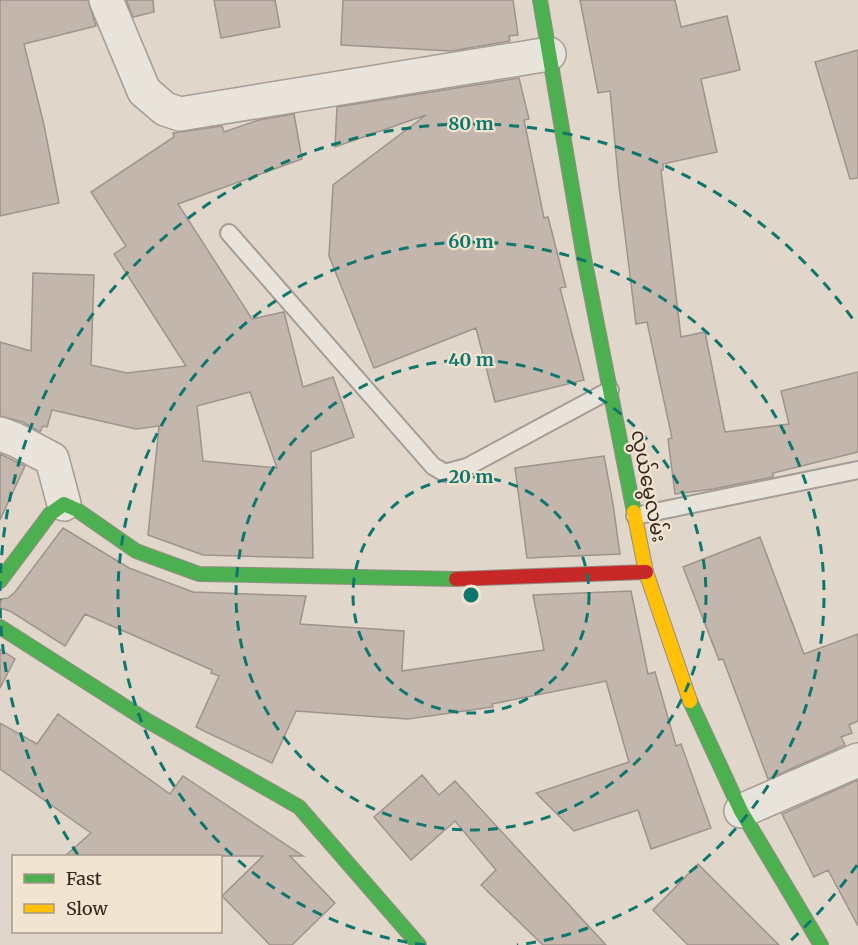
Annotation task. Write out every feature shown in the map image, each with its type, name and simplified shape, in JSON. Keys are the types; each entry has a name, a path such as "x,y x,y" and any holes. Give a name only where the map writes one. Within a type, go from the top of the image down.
{"street":[{"path":"106,0 144,91 165,109 180,114 549,54"},
{"name":"လွယ်မွေလမ်း","path":"540,0 584,258 646,572 685,690 741,811 817,943"},
{"path":"0,434 52,459 63,504"},
{"path":"63,504 77,510 136,551 199,574 430,580 646,572"},
{"path":"0,581 50,514 63,504"},
{"path":"0,627 146,720 299,807 419,945"},
{"path":"741,811 858,760"}],"lane":[{"path":"229,233 434,466 445,473 467,466 610,390"},
{"path":"635,516 858,470"}],"building":[{"path":"0,0 88,0 96,26 24,44 44,125 59,203 0,216"},
{"path":"126,0 153,0 154,12 133,17"},
{"path":"214,0 275,0 280,27 221,38"},
{"path":"343,0 513,0 518,35 509,36 510,41 451,51 341,45"},
{"path":"580,0 675,0 681,27 727,16 740,70 701,79 717,152 663,164 663,170 661,170 681,337 705,332 725,432 789,424 781,391 858,372 858,452 773,473 773,477 675,494 668,439 672,438 647,322 636,324 610,91 598,93"},
{"path":"858,50 858,178 850,179 815,62"},
{"path":"519,78 529,119 524,120 544,218 548,217 566,287 560,288 584,380 495,402 476,328 374,368 329,256 333,185 426,115 335,147 337,107"},
{"path":"294,114 302,159 178,204 252,319 284,312 303,387 333,377 354,437 311,452 313,558 203,555 148,535 159,426 136,429 52,410 47,427 43,426 40,432 23,422 0,416 0,342 31,351 33,273 94,275 91,365 127,373 186,366 114,254 126,246 91,192 174,137 173,133 222,126 224,132 259,120","holes":["250,392 277,468 203,461 197,406"]},
{"path":"0,454 25,466 0,520"},
{"path":"604,456 620,554 527,558 515,468"},
{"path":"63,528 129,568 193,592 306,596 300,624 404,631 402,671 544,650 533,595 631,591 648,674 655,672 676,746 681,744 711,828 651,849 638,810 574,831 536,793 629,762 606,681 492,704 493,707 408,719 296,711 272,763 196,727 219,676 211,673 212,670 85,614 65,646 10,611 0,608 1,599 8,598 15,592"},
{"path":"760,537 804,654 858,634 858,721 849,725 852,733 841,737 845,745 768,779 723,659 719,660 683,567"},
{"path":"0,649 15,659 0,688"},
{"path":"58,714 170,794 183,776 303,856 290,856 335,903 292,945 270,945 222,896 263,856 66,855 91,833 0,769 0,723 37,744"},
{"path":"422,775 439,795 455,781 606,945 543,945 481,885 496,870 455,821 411,860 374,817"},
{"path":"858,780 858,926 828,870 814,877 782,814"},
{"path":"698,864 779,945 688,945 653,910"}],"traffic: fast":[{"path":"540,0 584,258 634,512"},
{"path":"0,581 50,514 64,504 77,510 136,551 199,574 456,579"},
{"path":"0,627 146,720 299,807 419,945"},
{"path":"690,701 741,811 821,945"}],"traffic: slow":[{"path":"634,512 646,572 690,701"}],"traffic: jam":[{"path":"456,579 646,572"}]}
